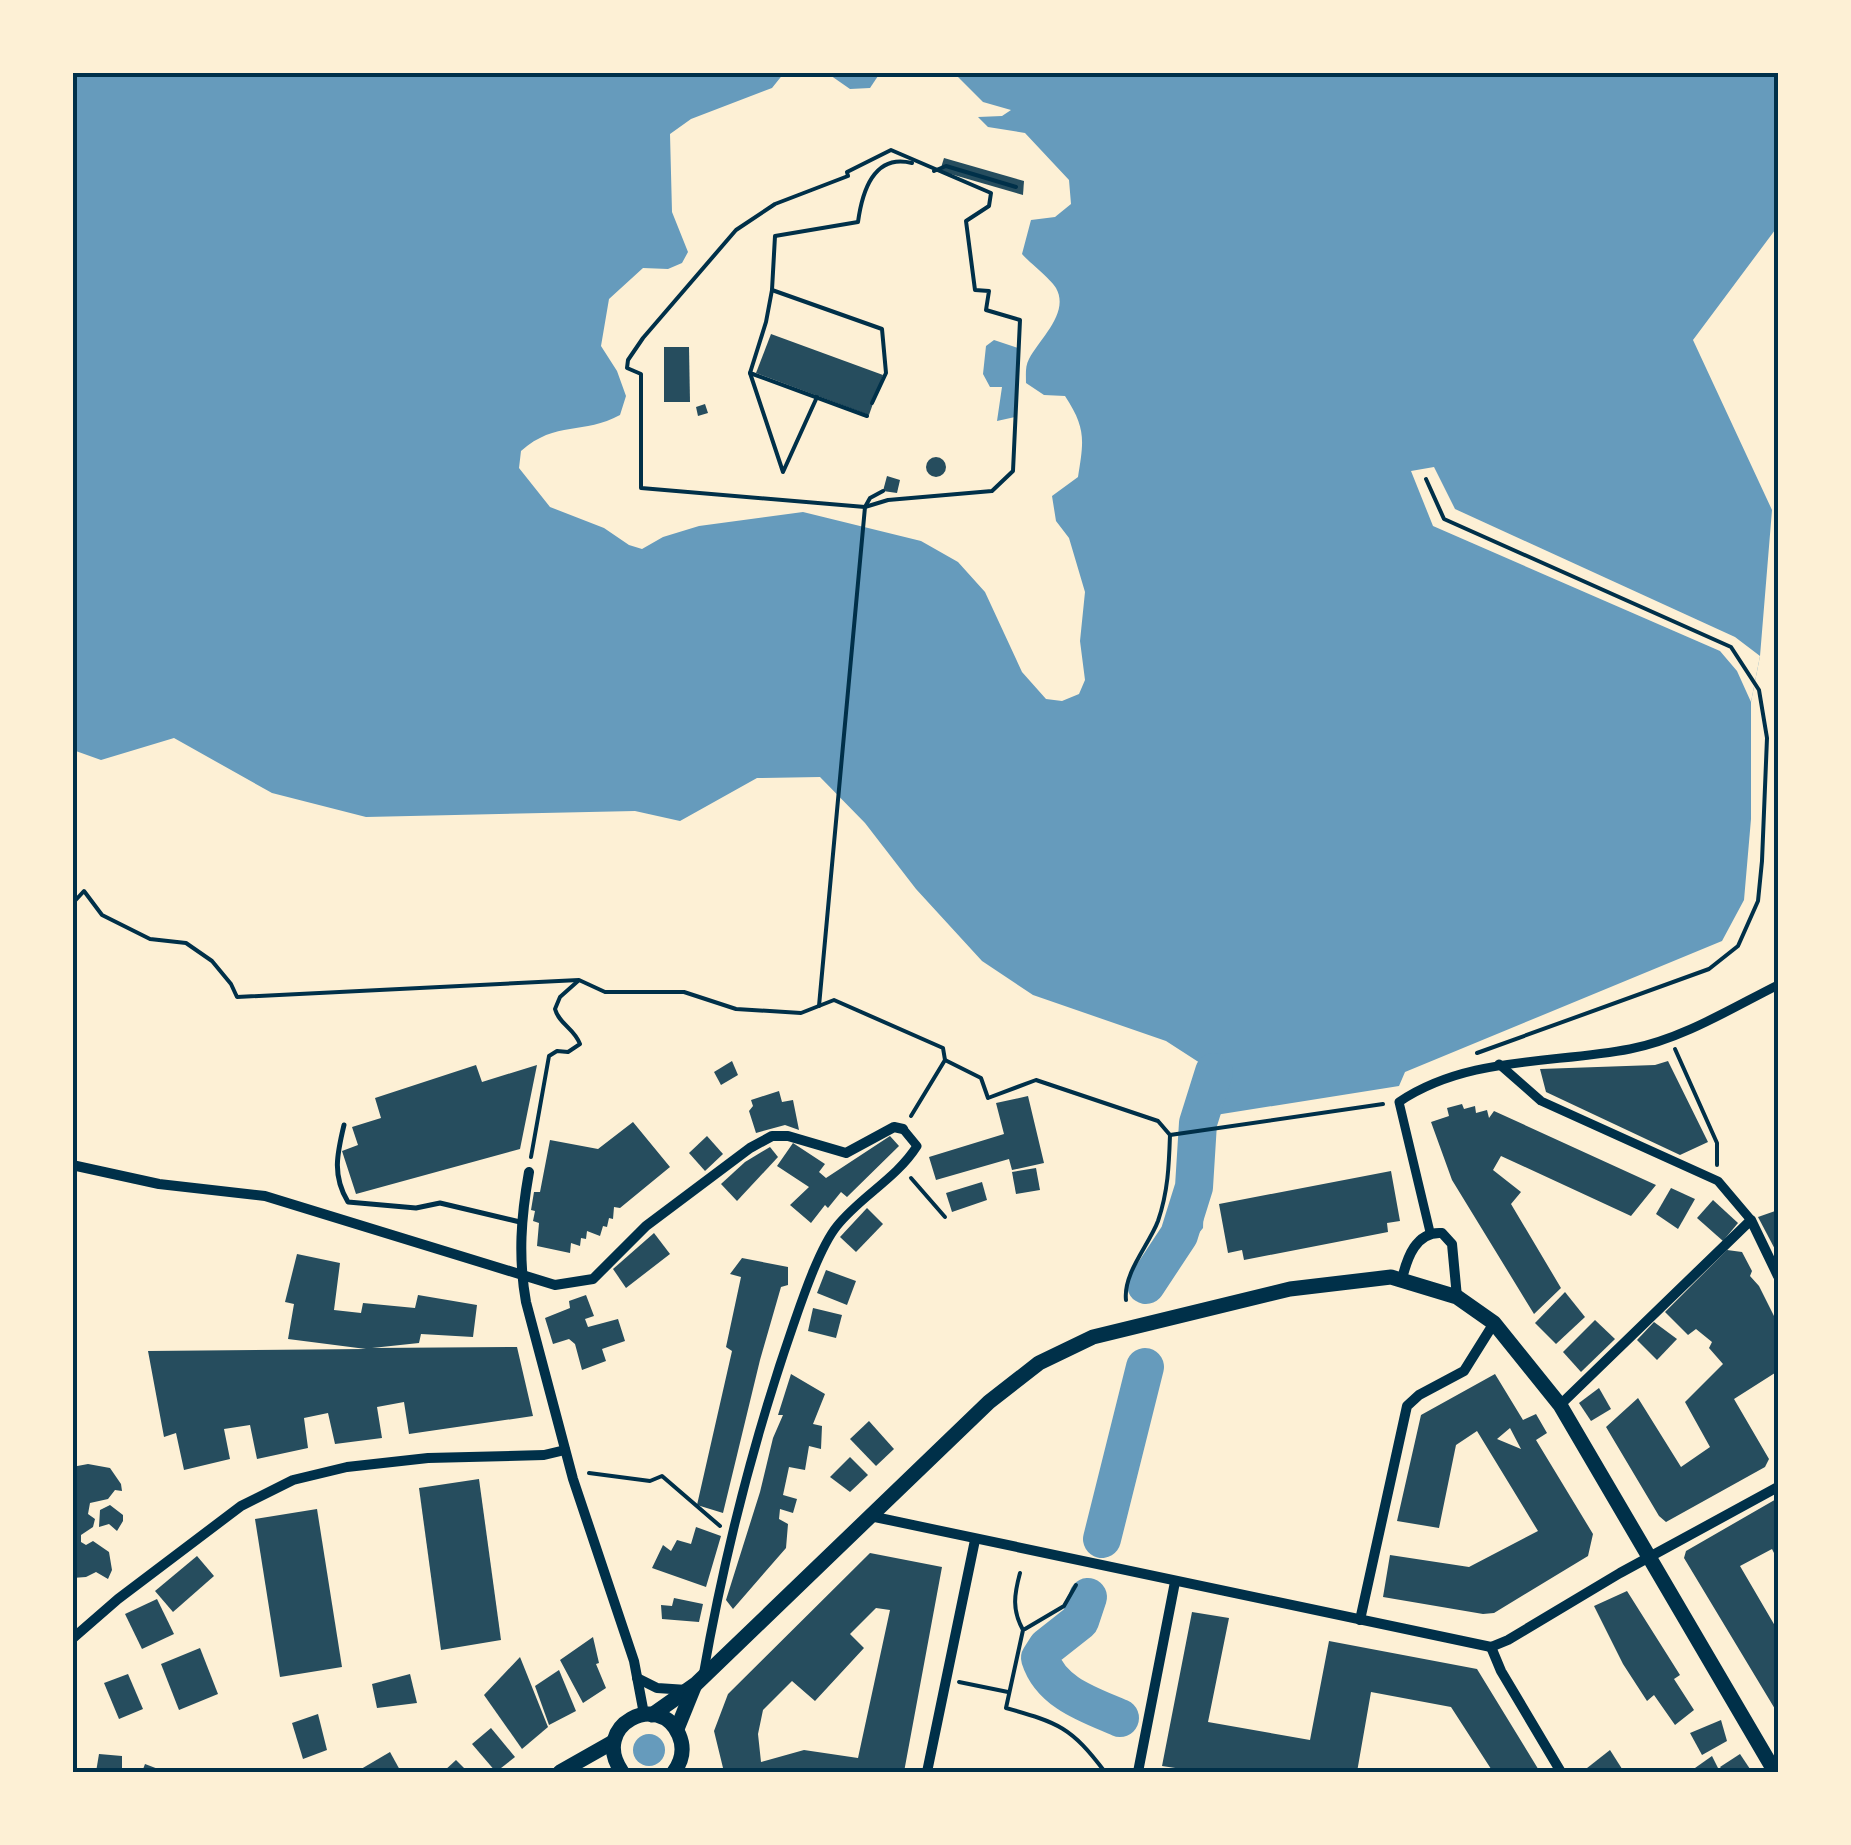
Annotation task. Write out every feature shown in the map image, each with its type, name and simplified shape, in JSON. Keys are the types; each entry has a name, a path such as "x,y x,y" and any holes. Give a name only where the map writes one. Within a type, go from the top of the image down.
{"main road":[{"path":"560,1772 613,1742 624,1723 648,1714 696,1683 989,1402 1040,1363 1093,1337 1290,1289 1391,1276 1457,1297 1494,1323 1560,1405 1776,1772"},
{"path":"676,1730 696,1683"},
{"path":"648,1714 669,1721 676,1730 682,1751 674,1772"},
{"path":"613,1742 615,1762 622,1772"}],"street":[{"path":"1430,1232 1399,1102 1422,1086 1499,1064 1632,1048 1697,1025 1778,984"},
{"path":"1499,1064 1541,1102 1718,1181 1750,1220 1778,1276"},
{"path":"72,1165 159,1184 265,1196 555,1285 592,1279 646,1226 750,1148 772,1136 788,1136 846,1153 894,1128 904,1129 917,1146 902,1166 836,1227 806,1290 767,1401 696,1683 657,1688 637,1678"},
{"path":"528,1172 520,1222 521,1276 564,1450 648,1714"},
{"path":"1560,1405 1750,1220"},
{"path":"1402,1279 1406,1260 1430,1232"},
{"path":"1430,1232 1442,1233 1452,1244 1457,1297"},
{"path":"1360,1620 1408,1406 1419,1395 1464,1371 1494,1323"},
{"path":"72,1639 241,1506 293,1480 347,1467 428,1458 544,1455 564,1450"},
{"path":"868,1516 1491,1646 1778,1487"},
{"path":"926,1772 974,1540"},
{"path":"1138,1772 1175,1582"},
{"path":"1491,1646 1501,1671 1561,1772"}],"lane":[{"path":"344,1124 336,1182 348,1202 416,1208 440,1203 520,1222"}],"path":[{"path":"817,397 783,472 750,372 772,290 775,236 858,222 863,190 878,170 903,161 921,166 991,193 989,206 966,220 975,290 989,291 986,310 1020,320 1013,471 992,491 888,500 864,507 641,488 640,374 627,368 642,338 736,230 775,204 830,185 891,150 921,166"},
{"path":"934,171 946,166 1016,186"},
{"path":"772,290 882,329 886,373 872,403"},
{"path":"750,372 868,416"},
{"path":"1426,479 1444,518 1732,647 1759,690 1767,738 1758,901 1738,946 1709,969 1464,1058"},
{"path":"819,1006 864,507 870,498 884,491"},
{"path":"72,904 84,891 102,915 150,939 186,944 212,962 238,997 579,980 605,992 684,992 736,1009 802,1013 834,1000 943,1048 945,1060 904,1129"},
{"path":"528,1172 549,1056 556,1050 568,1052 580,1044 575,1032 558,1019 555,1009 560,998 579,980"},
{"path":"1668,1036 1716,1144 1718,1181"},
{"path":"945,1060 981,1078 988,1098 1036,1080 1158,1121 1173,1135"},
{"path":"1173,1135 1399,1102"},
{"path":"1126,1300 1127,1281 1158,1219 1171,1172 1173,1135"},
{"path":"902,1166 945,1218"},
{"path":"573,1479 589,1473 650,1481 662,1476 731,1535"},
{"path":"1020,1573 1014,1592 1014,1614 1023,1630 1006,1708 1069,1730 1101,1770"},
{"path":"1023,1630 1064,1606 1076,1585"},
{"path":"954,1682 1008,1692"}],"water":[{"path":"73,73 784,73 772,88 691,119 670,134 672,212 688,252 682,263 668,269 643,268 609,299 601,346 617,371 626,396 620,415 534,441 521,451 519,468 550,507 604,528 642,549 663,537 699,526 803,512 921,541 958,562 985,592 1022,672 1046,699 1062,701 1079,694 1085,680 1080,641 1085,592 1069,538 1056,521 1052,496 1078,477 1082,435 1065,396 1044,395 1026,383 1028,362 1057,316 1059,297 1053,284 1022,254 1031,220 1055,217 1071,204 1069,180 1025,133 988,127 978,117 1002,116 1011,110 983,102 954,73 1778,73 1778,226 1693,340 1772,510 1760,656 1751,702 1751,819 1744,900 1722,941 1405,1072 1399,1086 1203,1117 1214,1072 1166,1041 1033,995 982,961 916,889 865,823 820,777 757,778 680,821 635,811 366,817 272,793 174,738 101,760 73,750"},
{"path":"827,73 880,73 870,88 850,89"},
{"path":"994,340 1018,348 1015,417 997,421 1002,387 990,387 983,374 986,346"},
{"path":"1190,1170 1205,1175 1203,1228 1160,1281 1146,1285 1148,1272"},
{"path":"649,1734 660,1739 665,1750 660,1761 649,1766 638,1761 633,1750 638,1739"}],"pier":[{"path":"1434,467 1455,509 1735,637 1760,656 1751,702 1737,671 1720,651 1433,526 1411,471"}],"building":[{"path":"944,158 1024,181 1023,195 940,171"},
{"path":"771,334 883,375 869,415 756,373"},
{"path":"664,347 689,347 690,402 664,402"},
{"path":"705,404 708,413 698,416 696,407"},
{"path":"936,457 946,467 936,477 926,467"},
{"path":"887,476 900,480 897,493 883,491"},
{"path":"732,1061 738,1075 721,1085 714,1072"},
{"path":"1668,1061 1708,1142 1680,1155 1546,1092 1540,1069 1655,1065"},
{"path":"476,1065 482,1082 537,1065 520,1149 356,1194 342,1151 358,1145 352,1127 381,1118 375,1098"},
{"path":"779,1091 782,1102 793,1100 799,1130 785,1125 756,1133 749,1111 753,1106 751,1100"},
{"path":"1028,1096 1044,1163 1012,1170 1009,1159 936,1180 929,1157 1004,1134 996,1103"},
{"path":"1462,1104 1464,1109 1475,1106 1476,1113 1487,1110 1489,1118 1494,1111 1656,1185 1631,1216 1501,1156 1493,1170 1521,1192 1511,1204 1561,1288 1534,1314 1452,1180 1431,1122 1449,1116 1447,1108"},
{"path":"633,1122 670,1167 620,1208 614,1207 613,1219 609,1218 600,1236 587,1231 580,1246 571,1243 570,1253 537,1246 539,1223 533,1221 535,1211 531,1210 534,1192 540,1192 550,1140 598,1149"},
{"path":"707,1136 723,1154 705,1171 689,1153"},
{"path":"890,1136 899,1146 847,1197 841,1192 828,1208 825,1205 811,1223 790,1205 809,1187 777,1166 793,1143 825,1164 819,1172 826,1178"},
{"path":"770,1147 778,1157 737,1201 721,1184 745,1162"},
{"path":"1036,1168 1040,1190 1016,1194 1012,1172"},
{"path":"1391,1171 1400,1221 1387,1223 1388,1232 1244,1260 1242,1250 1228,1253 1219,1204"},
{"path":"982,1182 987,1200 952,1212 946,1193"},
{"path":"1671,1188 1695,1199 1678,1229 1656,1214"},
{"path":"1713,1200 1738,1223 1723,1241 1697,1218"},
{"path":"867,1208 883,1224 856,1252 840,1237"},
{"path":"1778,1210 1778,1255 1758,1217"},
{"path":"654,1233 670,1254 626,1288 613,1269"},
{"path":"1727,1250 1742,1252 1752,1271 1750,1276 1778,1324 1778,1371 1734,1399 1769,1459 1765,1467 1666,1522 1606,1427 1638,1398 1681,1467 1710,1447 1685,1402 1723,1364 1709,1348 1712,1342 1696,1329 1688,1335 1665,1312"},
{"path":"297,1254 340,1263 334,1310 361,1313 363,1303 415,1308 418,1295 477,1305 473,1337 421,1334 419,1343 372,1348 517,1347 533,1416 409,1434 404,1402 377,1407 382,1438 335,1444 328,1413 304,1418 308,1448 257,1459 250,1425 224,1429 230,1459 184,1470 176,1433 164,1437 148,1351 366,1349 288,1339 294,1304 285,1302"},
{"path":"742,1258 788,1267 788,1285 781,1287 760,1360 723,1513 697,1505 732,1351 726,1347 741,1277 730,1274"},
{"path":"826,1270 856,1281 847,1305 817,1293"},
{"path":"1565,1292 1585,1317 1556,1344 1535,1323"},
{"path":"586,1295 594,1316 585,1319 588,1327 618,1319 625,1341 602,1349 606,1361 582,1370 575,1344 569,1339 553,1344 545,1318 570,1308 569,1301"},
{"path":"813,1308 842,1315 836,1338 808,1331"},
{"path":"1595,1320 1615,1339 1581,1372 1563,1352"},
{"path":"1654,1322 1677,1339 1657,1360 1637,1340"},
{"path":"791,1374 825,1394 813,1424 822,1426 821,1449 809,1446 805,1470 789,1467 783,1495 797,1499 793,1513 780,1509 779,1519 788,1524 786,1548 733,1609 726,1600 783,1415 778,1415"},
{"path":"1495,1374 1523,1420 1536,1414 1547,1433 1536,1440 1593,1534 1588,1556 1494,1613 1383,1597 1390,1555 1469,1567 1538,1531 1477,1431 1456,1445 1439,1528 1397,1521 1421,1415","holes":["1510,1428 1521,1449 1497,1439"]},
{"path":"1599,1388 1611,1409 1591,1421 1579,1403"},
{"path":"869,1421 894,1449 876,1466 850,1439"},
{"path":"850,1457 868,1475 850,1492 830,1477"},
{"path":"88,1464 110,1468 121,1484 122,1491 115,1490 108,1499 90,1503 88,1514 95,1519 93,1527 81,1535 81,1542 86,1545 93,1541 109,1552 112,1570 108,1579 96,1572 72,1578 77,1563 75,1552 72,1554 72,1467"},
{"path":"479,1479 501,1640 441,1650 419,1488"},
{"path":"1778,1498 1778,1561 1772,1549 1740,1566 1778,1631 1778,1714 1684,1558 1686,1551"},
{"path":"110,1505 123,1515 117,1531 109,1524 99,1527 100,1510"},
{"path":"317,1509 342,1667 280,1677 255,1519"},
{"path":"696,1527 721,1536 706,1587 652,1568 663,1545 671,1551 677,1540 691,1544"},
{"path":"870,1553 942,1567 904,1772 724,1772 714,1731 728,1694","holes":["876,1608 890,1610 858,1758 804,1750 761,1762 758,1734 763,1710 792,1681 815,1701 864,1648 850,1634"]},
{"path":"197,1556 214,1576 173,1612 155,1591"},
{"path":"1627,1591 1680,1675 1674,1679 1694,1710 1675,1725 1654,1695 1647,1701 1594,1606"},
{"path":"674,1598 703,1604 699,1622 662,1619 661,1605 672,1606"},
{"path":"157,1599 174,1634 142,1649 125,1614"},
{"path":"1192,1612 1229,1618 1208,1722 1310,1740 1329,1641 1477,1669 1540,1772 1493,1772 1451,1707 1371,1692 1357,1772 1202,1772 1162,1766"},
{"path":"593,1637 599,1663 596,1664 606,1688 583,1703 560,1660"},
{"path":"200,1648 218,1694 179,1710 161,1664"},
{"path":"520,1657 548,1727 522,1749 484,1695"},
{"path":"559,1670 576,1711 549,1725 535,1686"},
{"path":"128,1674 143,1709 119,1719 104,1683"},
{"path":"410,1674 417,1703 377,1708 372,1684"},
{"path":"318,1714 327,1750 303,1759 292,1723"},
{"path":"1721,1720 1727,1741 1702,1755 1690,1733"},
{"path":"491,1728 515,1757 496,1772 472,1744"},
{"path":"1610,1750 1624,1772 1582,1772"},
{"path":"390,1752 401,1772 356,1772"},
{"path":"99,1754 122,1756 122,1772 96,1772"},
{"path":"1740,1754 1752,1772 1724,1772 1720,1767"},
{"path":"1712,1756 1720,1772 1697,1772 1695,1768"},
{"path":"456,1760 468,1772 443,1772"},
{"path":"145,1764 166,1772 142,1772"}],"waterway":[{"path":"1146,1285 1179,1235 1194,1187 1198,1123 1214,1072"},
{"path":"1102,1539 1145,1367"},
{"path":"1088,1597 1080,1621 1047,1647 1040,1658 1062,1689 1120,1718"}]}
